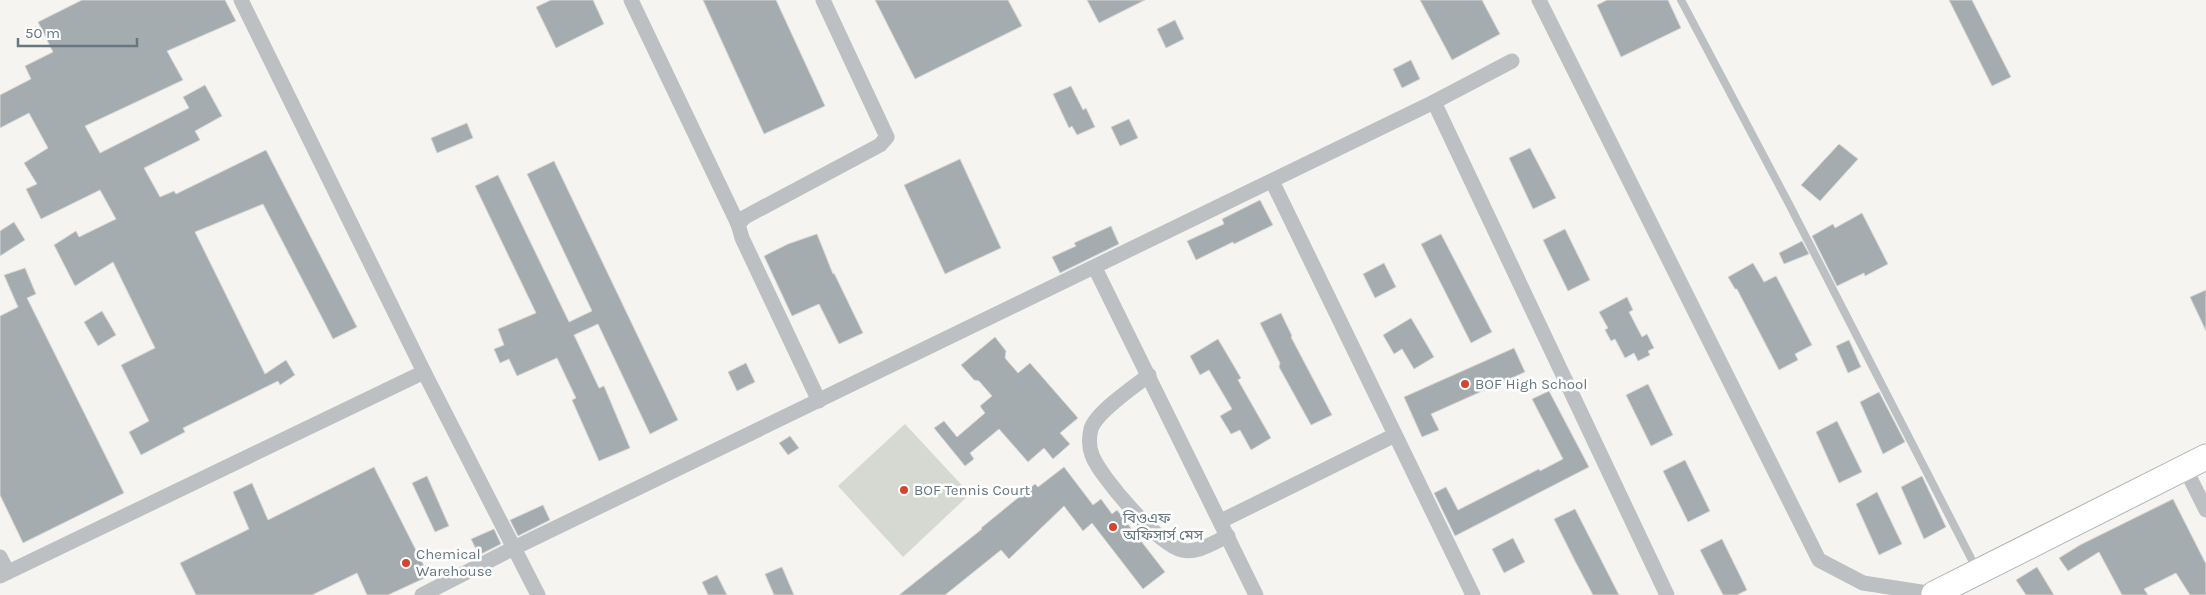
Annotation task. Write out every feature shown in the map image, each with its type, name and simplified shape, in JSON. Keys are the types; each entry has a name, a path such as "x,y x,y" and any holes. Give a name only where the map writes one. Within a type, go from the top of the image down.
{"main road":[{"path":"1933,595 2196,462"}],"street":[{"path":"241,0 424,372 538,595"},
{"path":"631,0 820,401"},
{"path":"738,224 745,217 880,145 887,137 823,0"},
{"path":"1538,0 1819,560 1863,583 1933,595"},
{"path":"422,595 514,548 1434,102 1512,61"},
{"path":"1434,102 1667,595"},
{"path":"1272,181 1473,595"},
{"path":"1095,268 1256,595"},
{"path":"0,556 4,574 424,372"},
{"path":"1149,375 1103,412 1091,427 1089,442 1092,456 1108,481 1163,541 1182,550 1195,551 1228,536"},
{"path":"1221,521 1396,435"},
{"path":"2196,462 2206,510"}],"lane":[{"path":"1681,0 1846,314 1978,572"}],"shaded area":[{"name":"BOF Tennis Court","path":"905,424 970,494 903,557 838,486"}],"building":[{"path":"82,0 225,0 236,21 167,51 183,80 85,126 100,153 189,108 183,97 205,85 222,116 195,131 200,140 144,168 160,197 174,191 176,194 266,150 357,327 333,339 263,204 195,232 265,374 286,360 295,375 280,385 278,381 183,428 185,432 141,455 129,432 149,421 121,365 155,348 113,262 75,286 54,245 76,231 79,237 116,219 100,190 41,219 26,189 37,184 24,163 48,148 29,113 0,128 0,95 31,79 25,66 53,52 38,22"},
{"path":"551,0 593,0 604,24 556,48 536,7"},
{"path":"703,0 776,0 825,106 764,134"},
{"path":"875,0 1008,0 1022,26 915,79"},
{"path":"1087,0 1145,0 1099,23"},
{"path":"1420,0 1482,0 1500,34 1452,60"},
{"path":"1607,0 1668,0 1681,28 1621,57 1597,5"},
{"path":"1949,0 1972,0 2011,77 1992,86"},
{"path":"1175,20 1184,39 1166,48 1157,29"},
{"path":"1411,60 1420,79 1402,88 1393,69"},
{"path":"1071,86 1083,110 1086,108 1095,127 1077,135 1072,126 1069,128 1053,94"},
{"path":"1129,119 1138,138 1120,146 1111,127"},
{"path":"467,123 473,138 437,153 431,138"},
{"path":"1839,144 1858,159 1820,201 1801,185"},
{"path":"1530,148 1556,198 1533,209 1509,158"},
{"path":"960,159 1001,248 945,274 904,185"},
{"path":"554,161 678,420 650,434 598,324 574,335 599,388 604,386 630,448 599,461 572,400 576,398 557,358 517,376 509,359 500,363 494,349 504,345 498,329 536,313 475,186 498,175 569,322 592,311 527,174"},
{"path":"1260,200 1273,225 1196,260 1187,241 1224,224 1222,219"},
{"path":"1862,213 1888,264 1865,276 1864,273 1837,286 1812,236 1833,224 1835,228"},
{"path":"14,222 25,240 0,256 0,231"},
{"path":"1111,226 1119,244 1060,273 1052,257 1076,246 1074,243"},
{"path":"1565,229 1590,280 1568,291 1543,240"},
{"path":"817,234 833,274 863,333 839,344 819,304 792,316 764,256 788,244"},
{"path":"1441,234 1492,332 1471,343 1421,244"},
{"path":"1802,241 1809,254 1784,264 1779,253"},
{"path":"1384,263 1396,287 1375,298 1363,274"},
{"path":"1753,263 1764,282 1776,276 1812,345 1795,354 1798,360 1779,370 1737,289 1735,289 1728,277"},
{"path":"25,268 36,294 27,298 124,493 23,543 0,495 0,316 18,307 4,275"},
{"path":"2206,290 2206,331 2190,297"},
{"path":"1627,297 1633,310 1629,312 1642,337 1647,334 1654,348 1648,351 1650,355 1638,361 1634,353 1625,358 1615,339 1611,341 1605,330 1608,328 1599,312"},
{"path":"102,311 116,335 98,346 84,322"},
{"path":"1281,313 1291,337 1332,415 1311,425 1279,367 1280,363 1260,323"},
{"path":"1411,318 1434,357 1414,369 1402,349 1394,354 1383,335"},
{"path":"995,337 1006,351 1005,358 1018,373 1030,363 1078,418 1060,433 1070,444 1053,459 1044,448 1028,462 999,429 970,453 974,459 965,466 934,428 944,421 957,437 985,413 980,406 992,396 961,365"},
{"path":"1218,339 1241,378 1238,380 1271,438 1251,450 1240,430 1231,434 1220,416 1232,409 1209,370 1200,375 1190,356"},
{"path":"1849,340 1861,367 1848,373 1836,346"},
{"name":"BOF High School","path":"1514,348 1525,372 1431,414 1439,430 1422,437 1404,397"},
{"path":"746,363 755,382 737,391 728,372"},
{"path":"1648,384 1673,435 1651,446 1626,395"},
{"path":"1549,391 1589,467 1455,536 1434,493 1446,487 1458,510 1563,459 1532,399"},
{"path":"1879,392 1905,442 1883,454 1860,402"},
{"path":"1837,421 1862,472 1839,483 1816,432"},
{"path":"790,436 799,448 788,455 779,443"},
{"path":"1685,460 1710,511 1688,522 1663,471"},
{"path":"374,467 429,576 388,595 367,595 357,573 312,595 196,595 180,563 249,529 233,492 252,483 268,520"},
{"path":"1064,467 1093,505 1101,499 1112,514 1117,510 1165,572 1143,589 1092,523 1083,531 1064,506 1009,559 1001,550 945,595 899,595 1035,484 1038,487"},
{"path":"427,476 449,526 435,532 412,483"},
{"path":"1922,476 1946,527 1924,539 1901,487"},
{"path":"1877,492 1902,544 1879,555 1856,504"},
{"path":"2173,499 2206,564 2206,595 2190,595 2176,573 2144,589 2148,595 2122,595 2099,552 2068,571 2059,558 2080,545"},
{"path":"543,505 550,520 518,536 510,520"},
{"path":"1575,509 1619,595 1593,595 1575,561 1554,519"},
{"path":"494,529 501,544 479,555 471,539"},
{"path":"1513,538 1525,562 1504,573 1492,549"},
{"path":"1722,539 1747,590 1737,595 1723,595 1700,550"},
{"path":"782,567 794,595 774,595 765,574"},
{"path":"2037,567 2054,595 2026,595 2016,580"},
{"path":"717,575 727,595 708,595 702,582"}],"place":[{"name":"BOF High School","path":"1465,384"},
{"name":"BOF Tennis Court","path":"904,490"},
{"name":"বিওএফ অফিসার্স মেস","path":"1113,527"},
{"name":"Chemical Warehouse","path":"406,563"}]}
